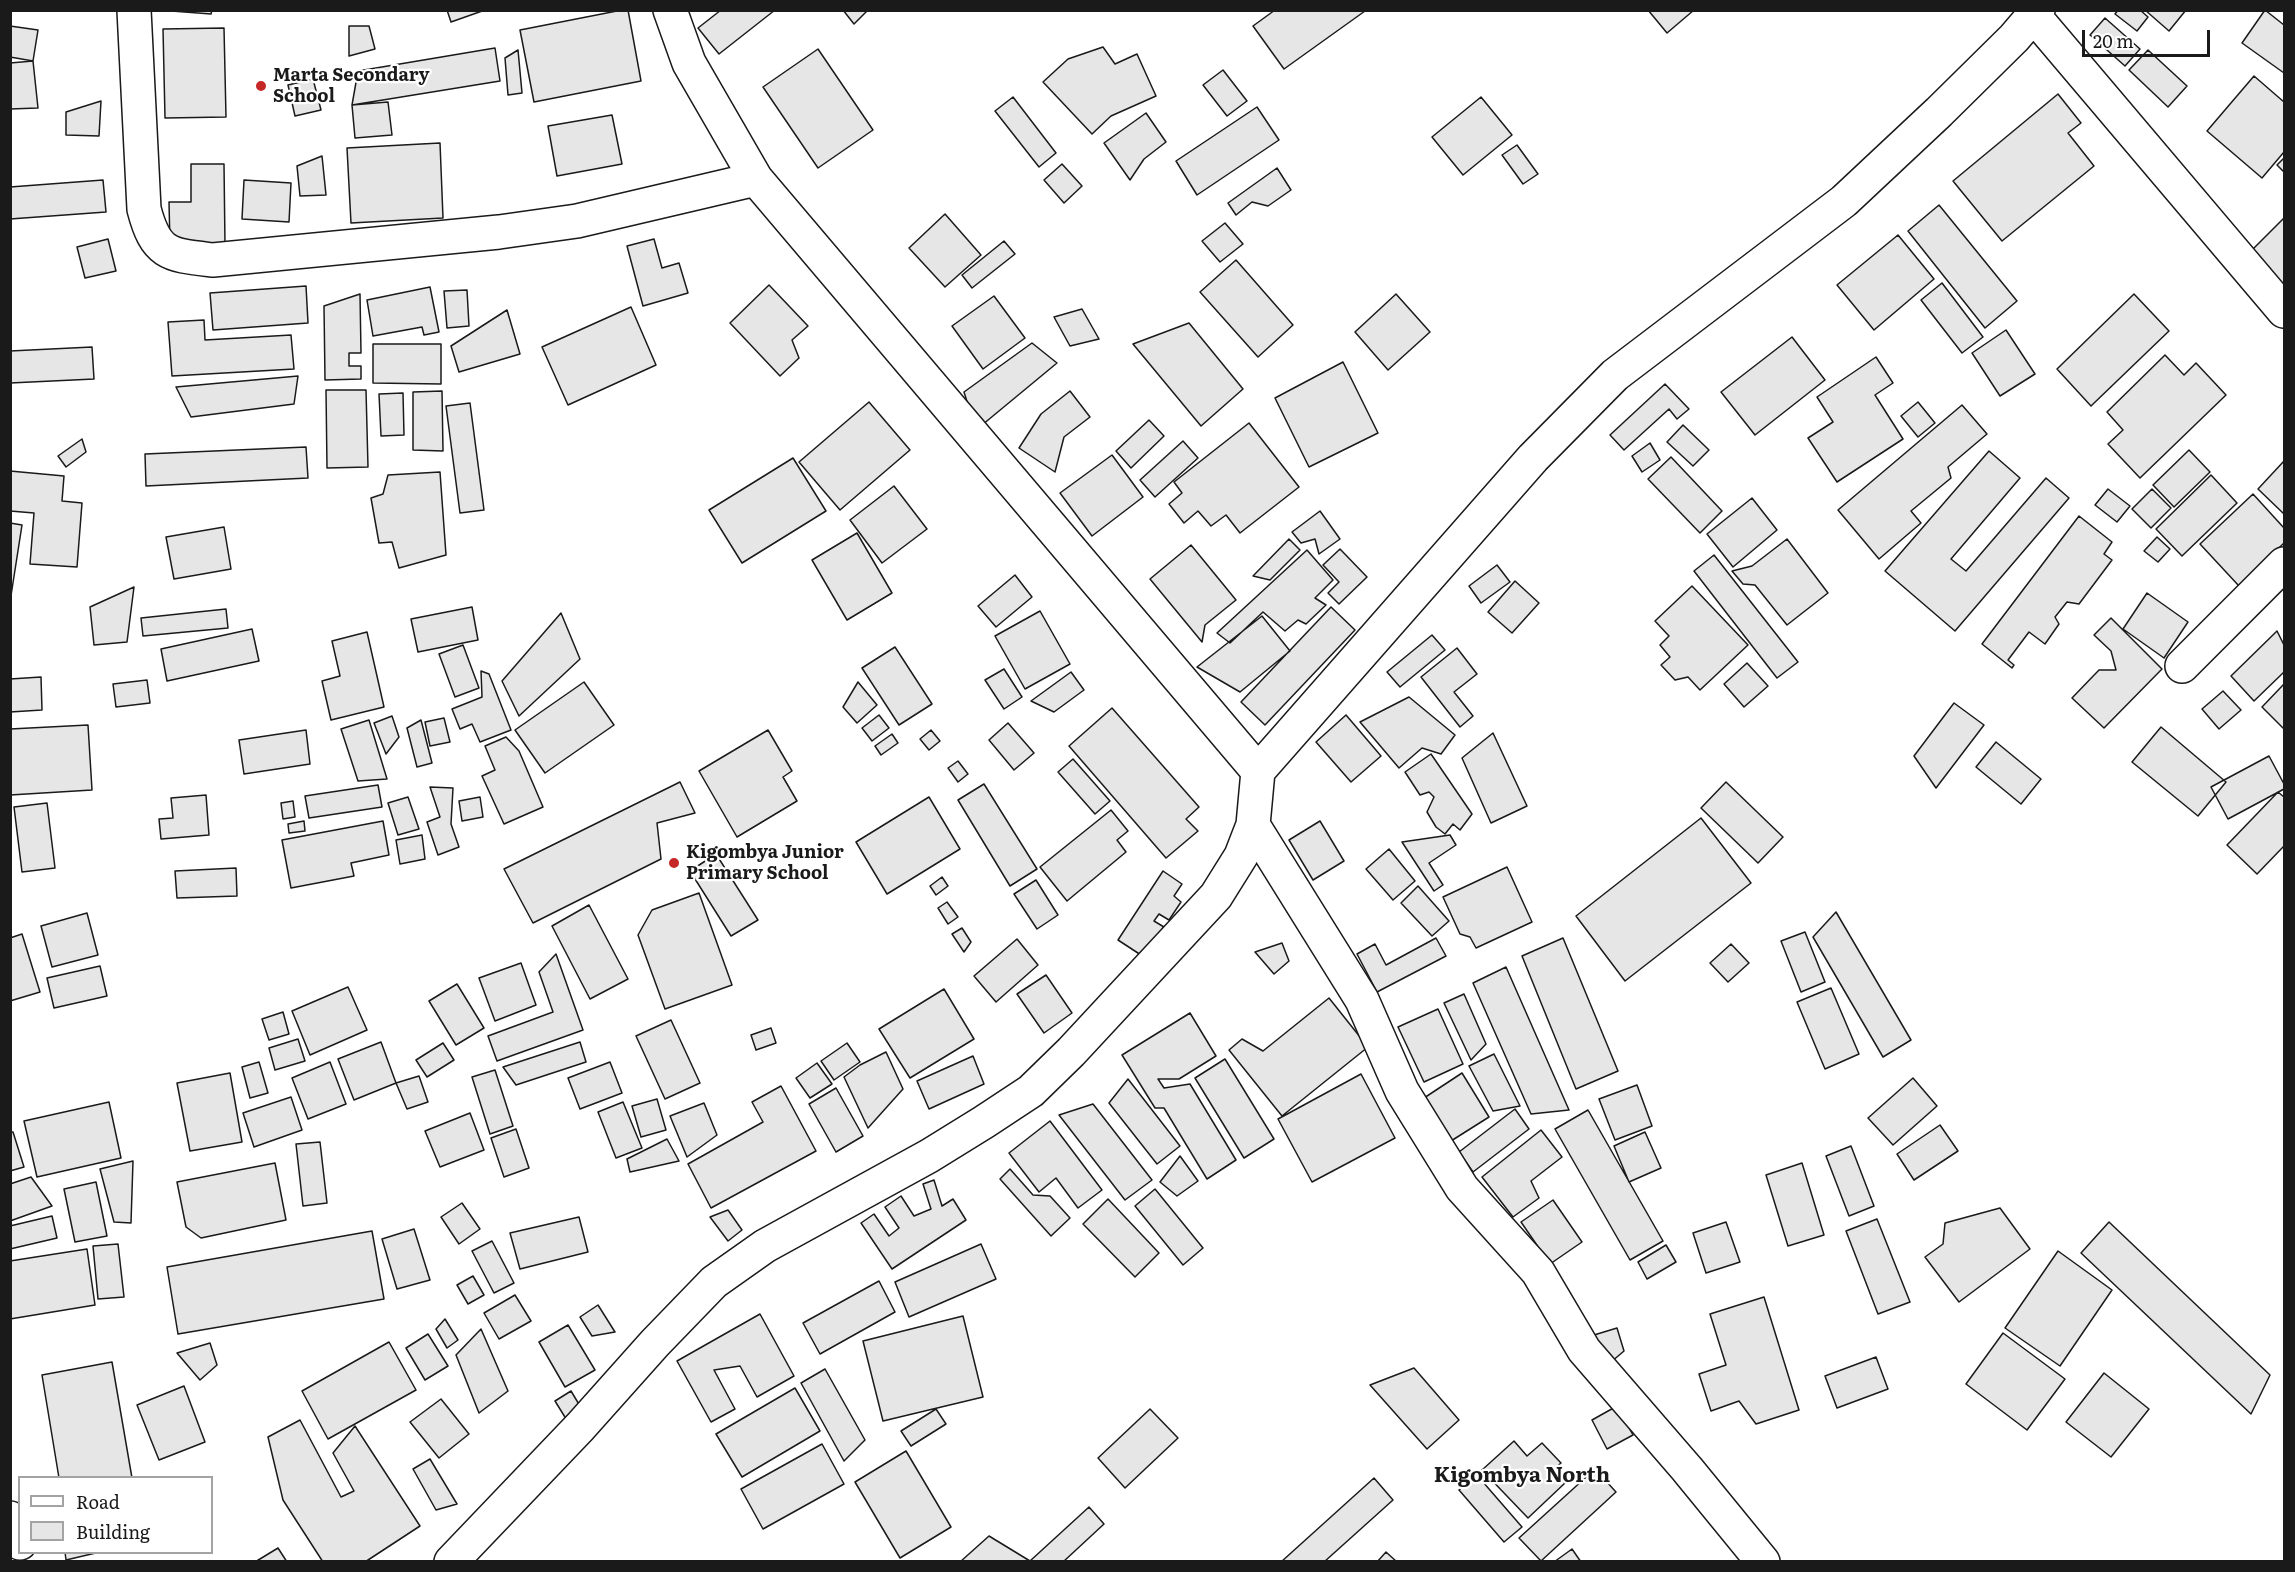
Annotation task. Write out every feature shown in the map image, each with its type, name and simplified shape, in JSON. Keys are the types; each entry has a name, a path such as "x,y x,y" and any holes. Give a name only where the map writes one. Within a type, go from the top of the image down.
{"main road":[{"path":"134,10 144,209 150,232 162,248 182,257 213,260 566,223 626,211 756,179"},
{"path":"670,10 689,63 756,179 1258,771"},
{"path":"451,1562 714,1282 765,1246 929,1155 1031,1091 1071,1052 1216,896 1241,856 1253,825 1258,771 1533,458 1615,375 1844,201 1939,112 2036,13 2284,311"},
{"path":"2182,666 2284,564"},
{"path":"1253,825 1362,1000 1402,1091 1462,1188 1538,1272 1584,1350 1687,1469 1763,1562"},
{"path":"10,1518 18,1538"}],"building":[{"path":"158,10 212,10 211,14"},
{"path":"447,10 485,10 451,22"},
{"path":"628,10 641,81 534,102 520,30"},
{"path":"721,10 775,10 719,54 698,28"},
{"path":"843,10 868,10 854,24"},
{"path":"1275,10 1365,11 1284,69 1253,26"},
{"path":"1648,10 1694,10 1667,33"},
{"path":"2118,10 2140,10 2148,17 2137,31 2115,14"},
{"path":"2145,10 2186,10 2169,31"},
{"path":"2265,10 2284,25 2284,73 2242,43"},
{"path":"2105,18 2140,49 2125,66 2090,35"},
{"path":"10,26 38,30 33,61 10,57"},
{"path":"349,26 369,26 375,49 349,56"},
{"path":"224,28 226,117 165,118 163,29"},
{"path":"1103,47 1115,64 1137,54 1156,96 1111,116 1092,134 1043,82 1068,59"},
{"path":"495,48 500,81 352,105 358,71"},
{"path":"818,49 873,130 818,168 763,87"},
{"path":"518,50 522,93 508,95 505,58"},
{"path":"2148,50 2187,86 2168,107 2129,70"},
{"path":"33,61 38,108 10,109 10,63"},
{"path":"1223,70 1247,101 1227,116 1203,85"},
{"path":"2254,76 2284,102 2284,152 2262,178 2207,131"},
{"path":"313,79 321,110 295,116 288,85"},
{"path":"2058,94 2081,123 2068,133 2094,166 2002,241 1953,181"},
{"path":"1013,97 1056,153 1039,167 995,111"},
{"path":"1481,97 1512,135 1463,175 1432,137"},
{"path":"101,101 99,136 66,135 66,112"},
{"path":"388,102 392,135 355,138 352,105"},
{"path":"1257,107 1279,140 1197,195 1176,161"},
{"path":"1146,113 1166,142 1144,159 1130,180 1104,143"},
{"path":"612,115 622,164 557,176 548,126"},
{"path":"440,143 443,218 351,223 347,148"},
{"path":"1517,145 1538,174 1523,184 1502,155"},
{"path":"322,156 326,195 300,196 297,166"},
{"path":"2284,158 2284,172 2277,165"},
{"path":"191,164 224,164 225,245 170,245 169,202 191,202"},
{"path":"1062,164 1082,186 1064,203 1044,180"},
{"path":"1277,168 1291,190 1268,206 1252,202 1236,215 1228,203"},
{"path":"103,180 106,212 10,219 10,187"},
{"path":"244,180 291,183 289,222 242,219"},
{"path":"1939,205 2017,301 1985,328 1908,231"},
{"path":"945,214 981,255 945,287 909,248"},
{"path":"2284,218 2284,291 2248,254"},
{"path":"1225,223 1243,244 1220,262 1202,241"},
{"path":"1898,235 1934,279 1874,330 1837,285"},
{"path":"108,239 116,271 85,278 77,247"},
{"path":"654,239 662,268 679,263 688,293 643,306 627,246"},
{"path":"1004,241 1015,254 972,288 962,275"},
{"path":"1236,260 1293,325 1258,357 1200,292"},
{"path":"1942,283 1983,337 1962,353 1921,300"},
{"path":"769,285 808,326 792,340 799,358 780,376 730,323"},
{"path":"306,286 308,323 213,330 210,293"},
{"path":"430,287 439,332 424,335 422,327 373,336 367,300"},
{"path":"467,290 469,326 447,328 444,291"},
{"path":"360,294 361,353 349,353 349,366 361,366 361,379 325,380 324,306"},
{"path":"1396,294 1430,332 1388,370 1355,332"},
{"path":"2134,294 2169,331 2091,406 2057,369"},
{"path":"994,296 1025,338 983,369 952,326"},
{"path":"631,307 656,365 568,405 542,347"},
{"path":"1082,309 1099,339 1070,346 1054,317"},
{"path":"507,310 520,354 459,372 451,346"},
{"path":"204,320 205,340 291,335 294,369 172,376 168,322"},
{"path":"1189,323 1243,389 1201,426 1133,344"},
{"path":"2006,330 2035,374 2000,396 1972,353"},
{"path":"1792,337 1825,380 1755,435 1721,392"},
{"path":"1032,343 1057,363 976,430 964,392"},
{"path":"373,344 441,344 441,384 373,383"},
{"path":"92,347 94,379 10,383 10,351"},
{"path":"2165,355 2184,375 2196,363 2226,395 2140,478 2108,444 2123,430 2107,412"},
{"path":"1876,357 1893,383 1875,395 1903,439 1837,482 1808,438 1833,422 1817,397"},
{"path":"1343,362 1378,433 1309,467 1275,398"},
{"path":"298,376 294,404 191,417 176,387"},
{"path":"1665,384 1689,409 1677,419 1669,409 1624,450 1610,435"},
{"path":"326,390 366,390 368,467 327,468"},
{"path":"442,391 443,451 413,450 413,392"},
{"path":"1070,391 1090,417 1064,437 1055,472 1019,448 1041,414"},
{"path":"403,393 404,435 381,436 379,394"},
{"path":"869,402 910,450 840,510 799,462"},
{"path":"1918,402 1935,423 1918,437 1901,416"},
{"path":"470,403 484,510 460,513 446,406"},
{"path":"1962,405 1987,434 1948,467 1951,478 1911,511 1921,523 1879,559 1838,510"},
{"path":"1149,420 1164,436 1131,468 1116,451"},
{"path":"1249,423 1299,487 1240,533 1226,515 1211,526 1198,511 1184,523 1169,504 1182,493 1174,482"},
{"path":"1683,425 1709,450 1693,466 1667,442"},
{"path":"82,439 86,452 66,467 58,456"},
{"path":"1183,441 1198,458 1155,497 1140,480"},
{"path":"1650,443 1660,460 1642,472 1632,456"},
{"path":"306,447 308,478 146,486 145,454"},
{"path":"2189,450 2210,472 2174,507 2153,485"},
{"path":"1989,451 2020,478 1951,559 1966,571 2046,478 2069,498 1955,631 1885,571"},
{"path":"1112,455 1143,497 1092,536 1060,493"},
{"path":"1671,457 1722,511 1700,533 1648,479"},
{"path":"793,458 826,511 742,563 709,510"},
{"path":"2284,461 2284,514 2258,489"},
{"path":"10,471 64,476 62,501 82,503 77,567 30,564 34,513 10,511"},
{"path":"440,472 446,555 399,568 392,542 379,543 371,498 383,494 388,475"},
{"path":"2211,475 2237,503 2182,556 2156,529"},
{"path":"894,486 927,529 882,563 850,520"},
{"path":"2108,489 2130,506 2117,522 2095,505"},
{"path":"2152,489 2171,508 2151,528 2132,509"},
{"path":"2253,494 2284,528 2284,543 2239,586 2200,544"},
{"path":"1752,498 1777,530 1733,567 1707,534"},
{"path":"1320,511 1340,539 1319,554 1315,539 1301,543 1292,532"},
{"path":"2079,516 2112,542 2104,554 2112,560 2079,604 2067,602 2055,617 2059,624 2045,644 2029,632 2008,660 2014,665 2012,668 1982,644"},
{"path":"10,523 22,525 10,602"},
{"path":"224,527 231,569 174,579 166,537"},
{"path":"857,533 892,593 847,620 812,560"},
{"path":"2157,537 2170,549 2158,562 2144,551"},
{"path":"1289,539 1300,550 1270,580 1253,576"},
{"path":"1787,539 1828,593 1787,625 1755,585 1743,584 1732,571 1752,566"},
{"path":"1191,545 1236,600 1205,625 1202,642 1150,579"},
{"path":"1340,549 1367,577 1339,604 1328,593 1339,582 1323,565"},
{"path":"1307,550 1333,580 1315,598 1326,605 1306,624 1298,620 1285,631 1263,612 1230,643 1217,633"},
{"path":"1714,555 1798,662 1777,678 1694,571"},
{"path":"1497,565 1510,582 1481,603 1469,586"},
{"path":"1015,575 1032,597 996,627 978,606"},
{"path":"1515,581 1539,603 1512,633 1488,612"},
{"path":"1692,586 1748,645 1700,690 1688,677 1675,680 1661,665 1670,657 1660,645 1669,636 1655,621"},
{"path":"134,587 127,642 94,645 90,607"},
{"path":"2147,593 2188,622 2164,658 2123,629"},
{"path":"472,607 478,640 418,652 411,619"},
{"path":"1331,607 1355,630 1265,725 1241,702"},
{"path":"226,609 228,628 143,636 141,618"},
{"path":"1040,611 1070,664 1025,689 995,636"},
{"path":"561,613 580,659 519,716 502,681"},
{"path":"1262,616 1290,651 1240,692 1197,667"},
{"path":"2111,618 2162,669 2104,728 2072,698 2099,670 2116,670 2111,651 2094,635"},
{"path":"252,629 259,661 167,681 161,649"},
{"path":"2277,631 2284,645 2284,672 2254,701 2231,676"},
{"path":"367,632 384,707 331,720 322,681 340,676 332,641"},
{"path":"1432,635 1445,650 1400,687 1387,672"},
{"path":"463,645 479,688 455,697 439,654"},
{"path":"895,647 932,704 899,725 862,668"},
{"path":"1457,648 1477,674 1454,692 1473,716 1460,727 1421,677"},
{"path":"1747,663 1768,686 1744,707 1724,684"},
{"path":"1004,669 1022,697 1004,709 985,680"},
{"path":"481,671 489,674 511,730 480,742 472,724 460,729 452,709 482,697"},
{"path":"1071,672 1084,690 1054,712 1031,701"},
{"path":"41,677 42,710 10,712 10,679"},
{"path":"147,680 150,703 116,707 113,684"},
{"path":"584,682 614,725 545,773 515,730"},
{"path":"858,682 877,705 857,723 843,707"},
{"path":"2284,684 2284,729 2262,707"},
{"path":"2223,691 2241,710 2219,729 2202,709"},
{"path":"1409,697 1455,735 1441,754 1422,748 1399,768 1360,722"},
{"path":"1954,703 1984,725 1936,788 1914,756"},
{"path":"1112,708 1199,807 1186,819 1198,831 1166,858 1069,746"},
{"path":"879,715 889,728 872,741 862,728"},
{"path":"1346,715 1381,756 1351,782 1316,742"},
{"path":"392,716 399,737 386,754 374,723"},
{"path":"444,718 450,742 430,746 425,722"},
{"path":"369,720 387,779 358,781 341,729"},
{"path":"421,720 432,763 417,767 407,728"},
{"path":"1008,723 1034,753 1014,770 989,740"},
{"path":"88,725 92,790 10,795 10,729"},
{"path":"2161,727 2226,782 2198,816 2132,762"},
{"path":"306,730 310,764 244,774 239,740"},
{"path":"768,730 792,771 783,777 797,801 737,837 699,771"},
{"path":"931,730 940,741 929,750 920,739"},
{"path":"1493,733 1527,806 1491,823 1462,758"},
{"path":"892,734 898,743 881,755 875,746"},
{"path":"506,737 519,751 543,807 504,824 482,776 495,770 485,746"},
{"path":"1996,742 2041,779 2021,804 1976,767"},
{"path":"1431,754 1472,814 1460,830 1453,824 1445,834 1436,827 1427,812 1434,797 1429,792 1420,795 1405,772"},
{"path":"2269,756 2284,784 2284,789 2228,819 2211,787"},
{"path":"1073,759 1110,801 1095,814 1058,772"},
{"path":"958,761 968,774 958,782 948,768"},
{"path":"680,782 695,813 657,823 661,859 533,923 504,869"},
{"path":"1726,782 1783,837 1758,863 1701,808"},
{"path":"984,784 1037,869 1010,886 958,800"},
{"path":"378,785 382,807 309,818 305,796"},
{"path":"430,787 453,788 451,824 459,847 438,855 427,822 440,817"},
{"path":"2278,792 2284,797 2284,846 2257,874 2227,845"},
{"path":"206,795 209,835 161,839 159,819 173,818 171,798"},
{"path":"408,797 419,829 398,835 388,803"},
{"path":"480,797 483,817 462,821 459,801"},
{"path":"929,797 960,849 887,894 856,842"},
{"path":"293,801 295,817 283,819 281,803"},
{"path":"47,803 55,868 22,872 14,807"},
{"path":"1111,810 1128,831 1117,840 1126,852 1067,901 1040,867"},
{"path":"1701,818 1751,883 1625,981 1576,916"},
{"path":"304,821 305,831 289,833 288,824"},
{"path":"383,821 389,855 351,863 354,876 291,888 282,840"},
{"path":"1320,821 1344,861 1313,880 1289,840"},
{"path":"422,835 425,859 400,864 396,840"},
{"path":"1450,835 1456,845 1429,863 1443,885 1434,891 1402,842"},
{"path":"1389,849 1415,881 1393,900 1366,869"},
{"path":"716,854 758,920 731,936 690,871"},
{"path":"1507,867 1532,922 1476,948 1470,937 1460,934 1443,897"},
{"path":"236,868 237,896 177,898 175,871"},
{"path":"1163,871 1182,884 1174,896 1181,902 1169,920 1159,914 1154,921 1164,927 1144,957 1118,940"},
{"path":"942,877 948,886 936,895 930,886"},
{"path":"1036,880 1058,915 1037,929 1014,894"},
{"path":"1418,886 1449,921 1432,936 1401,903"},
{"path":"699,893 732,985 665,1009 638,935 652,910"},
{"path":"947,902 958,917 948,924 938,908"},
{"path":"589,905 628,979 590,999 552,926"},
{"path":"1836,912 1911,1040 1883,1057 1813,937"},
{"path":"87,913 98,955 52,967 41,926"},
{"path":"962,928 971,942 964,952 952,934"},
{"path":"1805,932 1825,982 1801,992 1781,941"},
{"path":"22,934 40,992 10,1001 10,938"},
{"path":"1436,938 1446,956 1377,992 1357,954 1375,944 1386,965"},
{"path":"1563,938 1618,1071 1576,1089 1522,956"},
{"path":"1017,939 1038,965 996,1002 974,976"},
{"path":"1282,943 1289,961 1274,974 1255,952"},
{"path":"1731,944 1749,963 1728,982 1710,963"},
{"path":"556,954 583,1030 497,1061 488,1036 553,1012 539,972"},
{"path":"521,963 536,1005 495,1021 479,978"},
{"path":"100,966 107,996 54,1008 47,978"},
{"path":"1506,967 1569,1110 1531,1114 1473,983"},
{"path":"1046,975 1072,1013 1044,1033 1017,994"},
{"path":"457,984 484,1028 456,1045 429,1001"},
{"path":"348,987 367,1030 310,1055 292,1011"},
{"path":"1831,988 1859,1054 1825,1069 1797,1002"},
{"path":"944,989 974,1039 910,1078 879,1029"},
{"path":"1464,994 1486,1044 1471,1060 1444,1003"},
{"path":"1329,998 1368,1047 1282,1116 1229,1050 1242,1039 1263,1051"},
{"path":"1438,1009 1463,1064 1424,1082 1398,1027"},
{"path":"283,1012 289,1034 269,1040 262,1019"},
{"path":"1190,1013 1216,1056 1179,1079 1158,1079 1164,1088 1190,1084 1236,1160 1207,1179 1164,1108 1155,1108 1122,1055"},
{"path":"671,1020 700,1083 665,1099 636,1036"},
{"path":"771,1028 776,1043 756,1050 751,1035"},
{"path":"298,1039 305,1061 275,1070 269,1048"},
{"path":"381,1042 396,1083 354,1100 338,1059"},
{"path":"580,1042 586,1062 516,1085 503,1067"},
{"path":"443,1043 454,1060 427,1077 416,1060"},
{"path":"847,1043 860,1062 834,1080 821,1061"},
{"path":"886,1052 903,1089 868,1128 844,1077 860,1065"},
{"path":"1494,1054 1520,1106 1493,1111 1469,1066"},
{"path":"973,1056 984,1084 929,1109 917,1081"},
{"path":"1225,1059 1274,1139 1244,1158 1195,1078"},
{"path":"259,1062 268,1093 250,1098 242,1067"},
{"path":"330,1062 346,1104 308,1119 292,1078"},
{"path":"610,1062 622,1093 580,1109 568,1078"},
{"path":"817,1063 832,1084 810,1098 796,1078"},
{"path":"495,1070 513,1126 490,1134 472,1077"},
{"path":"230,1073 242,1142 190,1151 177,1083"},
{"path":"1462,1073 1489,1117 1451,1141 1424,1098"},
{"path":"1361,1074 1395,1138 1312,1182 1278,1119"},
{"path":"419,1076 428,1102 407,1109 396,1083"},
{"path":"1913,1078 1937,1106 1893,1145 1868,1118"},
{"path":"1128,1079 1180,1146 1157,1164 1109,1103"},
{"path":"1637,1085 1652,1126 1615,1140 1599,1099"},
{"path":"781,1086 816,1151 711,1208 688,1164 763,1122 752,1102"},
{"path":"836,1088 863,1136 836,1152 809,1104"},
{"path":"291,1097 302,1130 254,1147 243,1113"},
{"path":"657,1099 666,1130 641,1137 632,1106"},
{"path":"109,1102 121,1158 37,1177 24,1121"},
{"path":"623,1102 642,1148 616,1158 598,1112"},
{"path":"704,1103 717,1135 687,1157 670,1116"},
{"path":"1093,1104 1152,1180 1125,1200 1059,1115"},
{"path":"1515,1109 1529,1129 1473,1172 1459,1152"},
{"path":"1588,1110 1663,1241 1630,1260 1555,1129"},
{"path":"470,1113 484,1150 440,1167 425,1131"},
{"path":"1050,1121 1102,1190 1078,1208 1056,1178 1039,1192 1009,1153"},
{"path":"1940,1125 1958,1151 1914,1180 1897,1154"},
{"path":"516,1129 529,1168 504,1177 491,1138"},
{"path":"1541,1130 1562,1157 1531,1181 1539,1198 1513,1217 1482,1177"},
{"path":"10,1132 13,1132 24,1167 10,1171"},
{"path":"1645,1132 1661,1168 1629,1182 1614,1146"},
{"path":"667,1139 679,1161 630,1172 627,1159"},
{"path":"320,1142 327,1203 303,1206 296,1144"},
{"path":"1851,1146 1874,1206 1849,1216 1826,1156"},
{"path":"1180,1156 1198,1181 1177,1196 1160,1182"},
{"path":"133,1161 131,1223 114,1222 100,1169"},
{"path":"275,1163 286,1220 201,1238 186,1227 177,1182"},
{"path":"1802,1163 1824,1235 1788,1246 1766,1175"},
{"path":"1010,1169 1033,1195 1050,1196 1070,1218 1051,1236 1000,1179"},
{"path":"31,1177 52,1206 10,1221 10,1184"},
{"path":"934,1180 942,1206 953,1199 966,1220 892,1269 861,1223 874,1214 889,1236 899,1228 885,1207 901,1196 914,1216 931,1209 923,1184"},
{"path":"96,1182 107,1236 75,1242 64,1189"},
{"path":"1155,1189 1203,1248 1183,1265 1135,1206"},
{"path":"1108,1199 1159,1253 1135,1277 1083,1224"},
{"path":"1553,1200 1582,1242 1550,1264 1521,1222"},
{"path":"462,1203 480,1229 459,1244 441,1217"},
{"path":"2000,1208 2030,1249 1959,1302 1925,1257 1943,1244 1945,1223"},
{"path":"728,1210 742,1230 728,1241 710,1217"},
{"path":"52,1216 57,1238 10,1249 10,1226"},
{"path":"579,1217 588,1252 520,1269 510,1233"},
{"path":"1877,1219 1910,1302 1878,1314 1846,1231"},
{"path":"1726,1222 1740,1262 1706,1273 1693,1233"},
{"path":"2109,1222 2270,1375 2251,1414 2081,1253"},
{"path":"414,1229 430,1280 397,1289 382,1239"},
{"path":"372,1231 384,1299 178,1334 167,1267"},
{"path":"492,1241 514,1283 494,1293 472,1251"},
{"path":"118,1244 124,1297 98,1299 93,1246"},
{"path":"981,1244 996,1279 909,1317 895,1282"},
{"path":"1666,1245 1676,1262 1647,1279 1638,1262"},
{"path":"87,1249 95,1305 10,1319 10,1261"},
{"path":"2058,1251 2112,1290 2060,1366 2005,1328"},
{"path":"473,1276 484,1295 468,1304 457,1285"},
{"path":"879,1281 895,1312 820,1354 803,1323"},
{"path":"515,1295 531,1321 499,1339 484,1313"},
{"path":"1764,1297 1799,1410 1756,1424 1739,1401 1711,1411 1699,1374 1726,1365 1710,1314"},
{"path":"598,1305 615,1332 592,1336 580,1317"},
{"path":"760,1314 794,1376 757,1397 740,1366 714,1370 735,1409 711,1422 677,1361"},
{"path":"963,1316 983,1397 883,1421 863,1341"},
{"path":"445,1319 458,1340 447,1348 436,1329"},
{"path":"568,1325 595,1370 565,1387 539,1342"},
{"path":"1617,1328 1624,1351 1604,1368 1594,1335"},
{"path":"481,1329 508,1391 479,1413 456,1355"},
{"path":"2003,1333 2065,1379 2027,1430 1966,1384"},
{"path":"428,1334 448,1366 425,1380 406,1348"},
{"path":"389,1342 416,1390 328,1439 302,1391"},
{"path":"210,1343 217,1365 200,1380 177,1353"},
{"path":"1876,1357 1888,1389 1837,1408 1825,1376"},
{"path":"112,1362 132,1476 59,1476 42,1375"},
{"path":"1414,1368 1459,1420 1427,1449 1370,1385"},
{"path":"825,1369 865,1440 844,1461 801,1383"},
{"path":"2104,1373 2149,1409 2111,1457 2066,1422"},
{"path":"184,1386 205,1442 159,1460 137,1405"},
{"path":"795,1388 820,1431 742,1477 716,1434"},
{"path":"571,1391 583,1411 568,1422 555,1401"},
{"path":"441,1399 469,1434 439,1458 410,1422"},
{"path":"1617,1406 1633,1435 1607,1449 1592,1420"},
{"path":"936,1409 946,1424 911,1446 901,1431"},
{"path":"1150,1409 1178,1438 1125,1488 1098,1458"},
{"path":"300,1420 341,1497 354,1491 333,1453 355,1426 420,1526 365,1562 323,1562 283,1500 268,1437"},
{"path":"1514,1441 1527,1456 1542,1443 1561,1463 1553,1470 1565,1483 1528,1518 1482,1470"},
{"path":"822,1444 844,1484 763,1529 741,1489"},
{"path":"906,1451 951,1527 900,1558 855,1482"},
{"path":"430,1459 457,1504 436,1510 413,1469"},
{"path":"1595,1469 1616,1492 1541,1561 1519,1538"},
{"path":"1476,1474 1522,1527 1504,1542 1459,1490"},
{"path":"1374,1478 1393,1500 1324,1562 1281,1562"},
{"path":"1089,1507 1104,1524 1063,1562 960,1562 989,1536 1030,1561"},
{"path":"278,1548 287,1562 255,1562"},
{"path":"1572,1549 1581,1562 1554,1562"},
{"path":"1386,1552 1397,1562 1377,1562"},
{"path":"65,1554 92,1554 66,1560"}],"place":[{"name":"Marta Secondary School","path":"261,86"},
{"name":"Kigombya Junior Primary School","path":"674,863"}],"district":[{"name":"Kigombya North","path":"1522,1476"}]}
